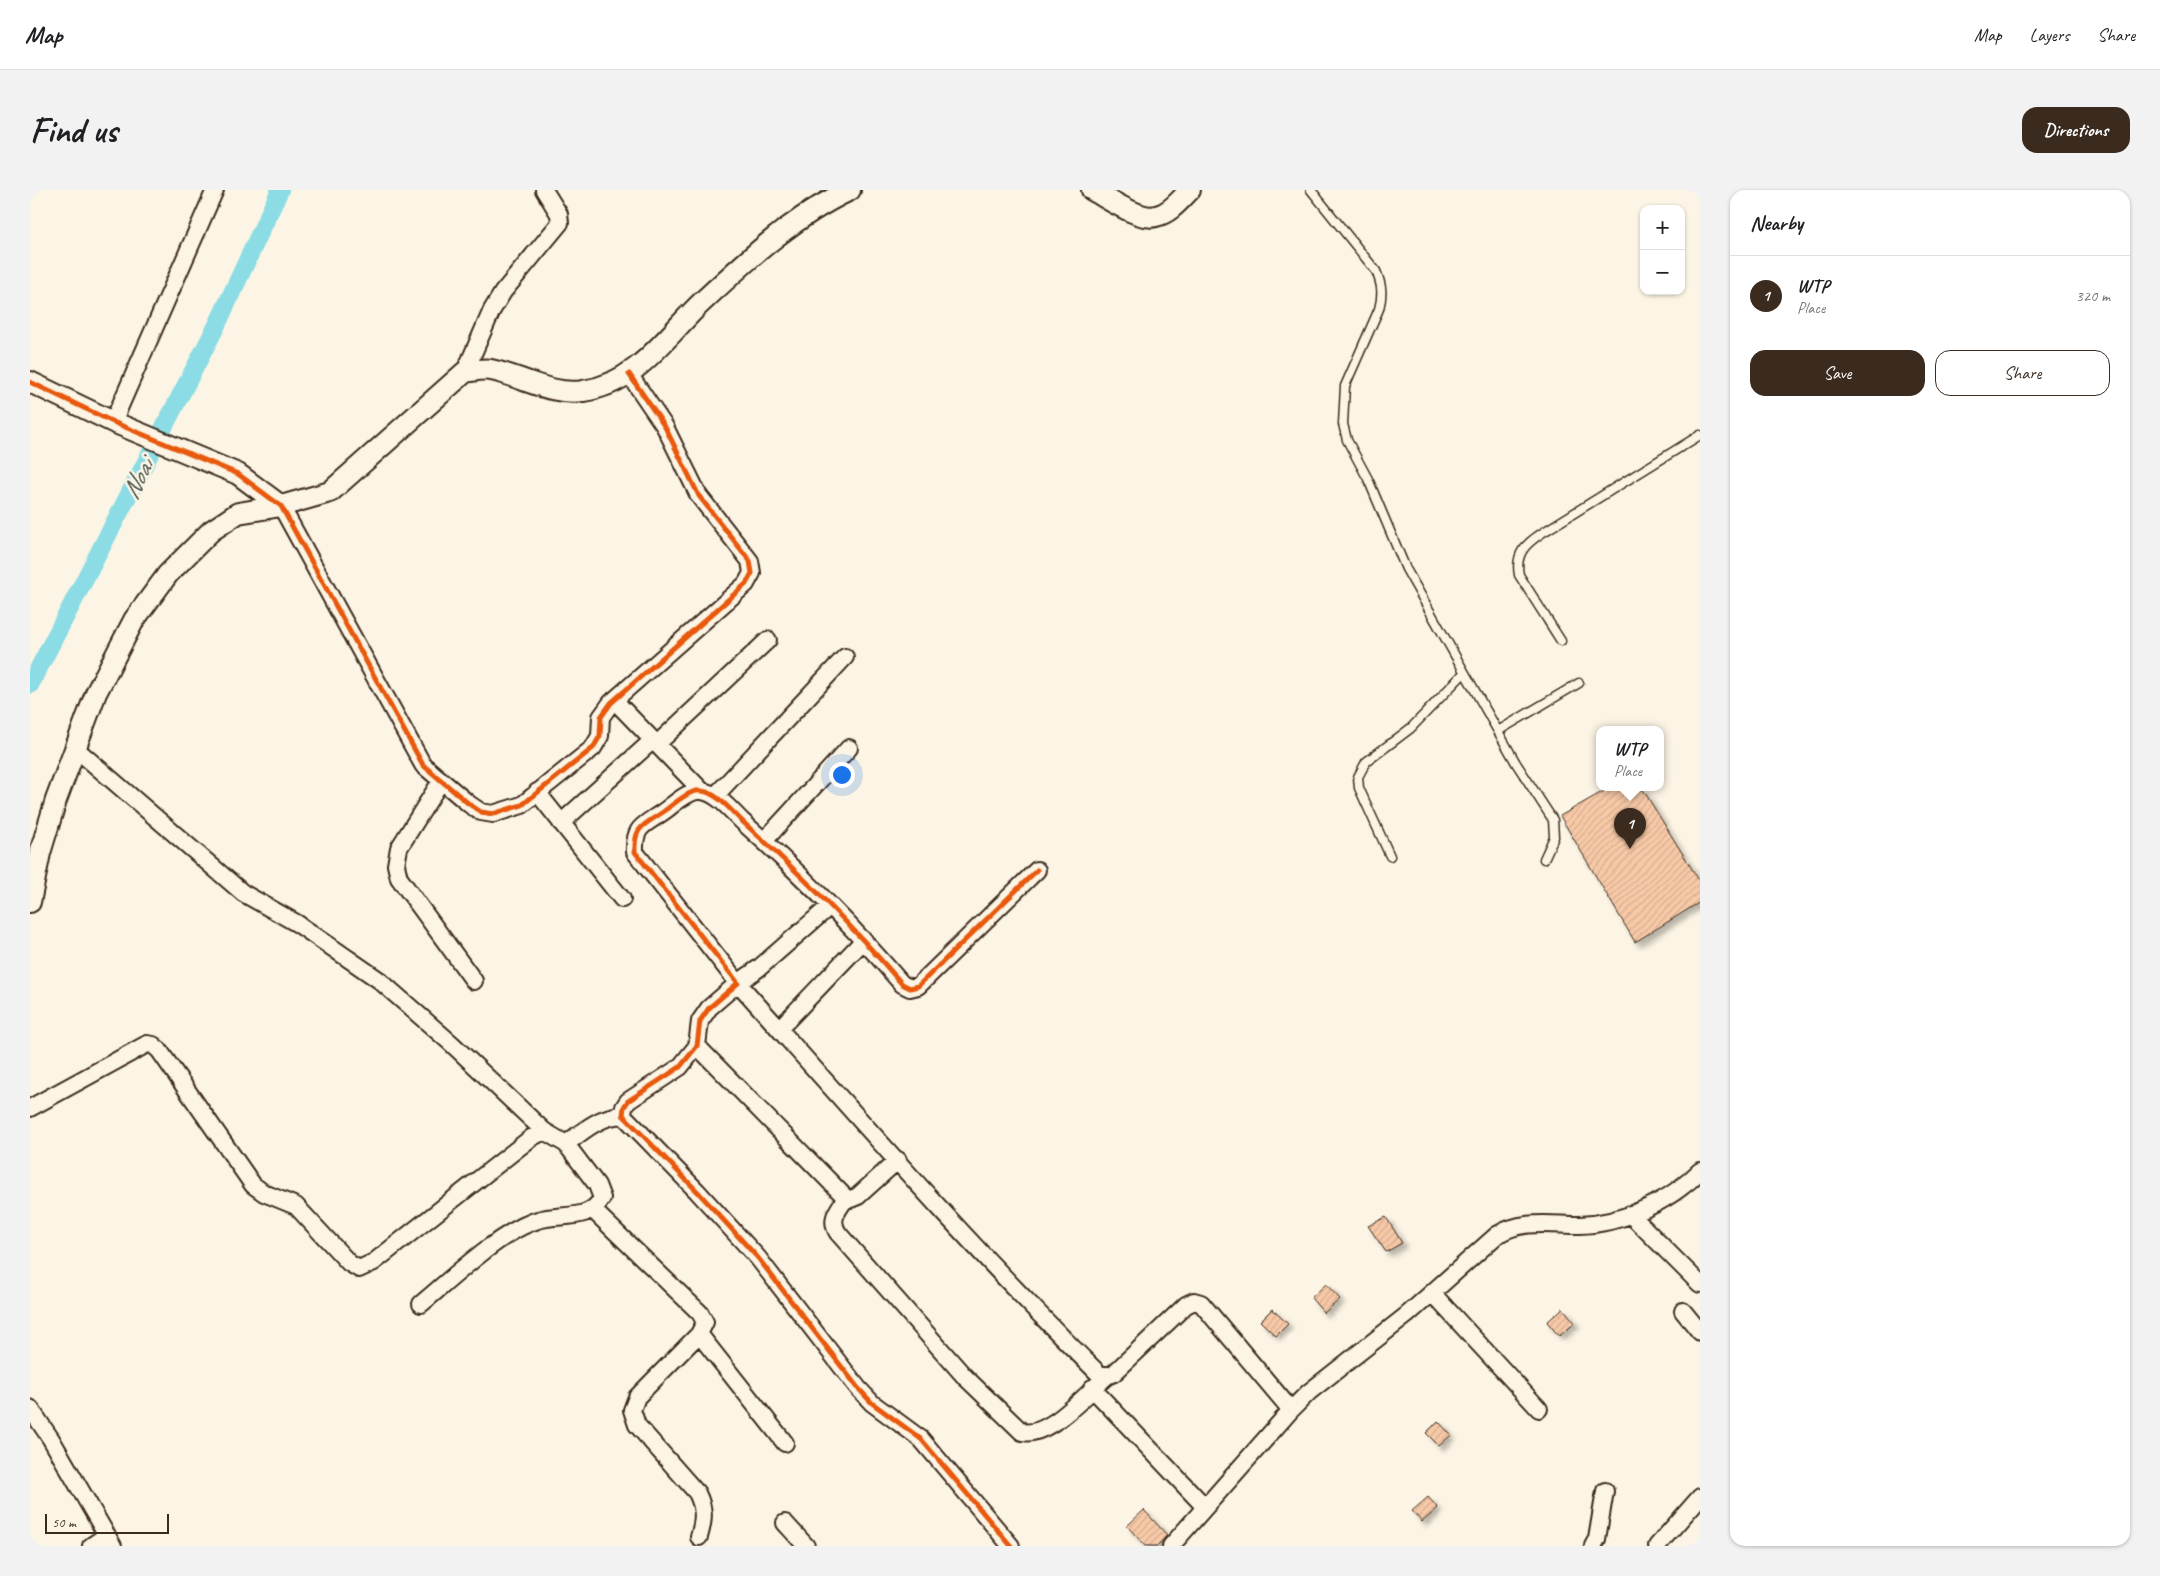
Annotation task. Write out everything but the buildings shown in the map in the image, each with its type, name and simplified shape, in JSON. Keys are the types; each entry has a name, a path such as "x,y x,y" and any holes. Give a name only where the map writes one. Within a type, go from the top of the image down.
{"street":[{"path":"117,423 214,190"},
{"path":"30,902 42,844 56,800 96,693 134,620 168,574 211,531 238,513 281,506 330,492 465,372 492,310 504,292 560,223 559,214 544,190"},
{"path":"465,372 489,369 562,392 583,392 604,386 628,374 646,361 701,303 803,216 850,190"},
{"path":"1092,190 1138,214 1154,217 1174,206 1190,190"},
{"path":"30,382 117,423 238,474 281,506 423,766 469,804 481,812 493,814 522,805 593,748 600,736 601,717 614,700 746,584 752,573 750,561 699,496 665,427 628,374"},
{"path":"562,823 768,640"},
{"path":"845,657 708,793 692,792 642,826 634,837 635,852 738,983 779,1029 1057,1332 1098,1373 1107,1376"},
{"path":"614,700 708,793 764,841 864,940 902,984 910,988 918,986 1036,870"},
{"path":"76,748 243,893 298,924 379,980 496,1084 544,1131 566,1144 597,1185 602,1198 589,1213 538,1220 518,1228 469,1262 421,1304"},
{"path":"764,841 849,748"},
{"path":"441,781 399,848 396,865 399,878 474,981"},
{"path":"537,792 622,899"},
{"path":"623,1115 628,1101 680,1066 697,1046 698,1027 709,1008 759,968 830,906"},
{"path":"779,1029 864,940"},
{"path":"30,1108 128,1053 146,1044 153,1045 159,1050 253,1185 264,1193 296,1206 349,1263 358,1269 374,1262 507,1155 544,1131"},
{"path":"697,1046 846,1198 851,1199 858,1196 898,1160"},
{"path":"566,1144 594,1123 612,1116 623,1115"},
{"path":"623,1115 698,1191 758,1258 858,1388 872,1403 921,1439 1011,1546"},
{"path":"1171,1546 1309,1392 1432,1293 1497,1235 1509,1227 1520,1225 1599,1223 1630,1214 1674,1192 1700,1171"},
{"path":"846,1198 833,1219 833,1225 838,1232 965,1377 1022,1432 1032,1434 1041,1431 1056,1421 1092,1388 1114,1373 1186,1306 1194,1301 1201,1303 1291,1410"},
{"path":"593,1210 700,1313 705,1322 699,1334 637,1397 632,1410 637,1425 697,1493 702,1504 704,1522 699,1537"},
{"path":"1630,1214 1700,1284"},
{"path":"1432,1293 1539,1410"},
{"path":"1683,1312 1700,1332"},
{"path":"699,1334 785,1443"},
{"path":"1092,1388 1205,1507"},
{"path":"30,1408 51,1439 110,1540 91,1546"},
{"path":"1593,1546 1597,1539 1605,1491"},
{"path":"1657,1546 1700,1496"},
{"path":"785,1523 806,1546"}],"lane":[{"path":"1311,190 1376,271 1382,284 1382,298 1379,309 1345,386 1343,424 1347,440 1368,479 1406,569 1464,673 1553,820 1554,837 1544,859"},
{"path":"1561,642 1519,575 1517,565 1522,550 1528,542 1700,435"},
{"path":"1390,856 1359,788 1361,770 1366,762 1420,720 1464,673"},
{"path":"1498,731 1579,683"}],"waterway":[{"name":"Noai","path":"30,685 217,325 280,190"}],"cycle path":[{"path":"30,382 113,422 238,474 281,506 423,765 469,804 481,812 493,814 522,805 593,748 600,736 601,717 611,703 746,584 752,573 750,561 699,496 665,427 629,374"},
{"path":"1011,1546 921,1439 872,1403 858,1388 758,1258 697,1191 623,1115 624,1107 628,1101 680,1067 697,1046 700,1021 709,1008 738,983 635,852 636,837 641,828 692,792 702,791 714,795 725,804 826,901 902,984 910,988 918,986 1037,870"}],"place":[{"name":"WTP","path":"1630,849"}]}
